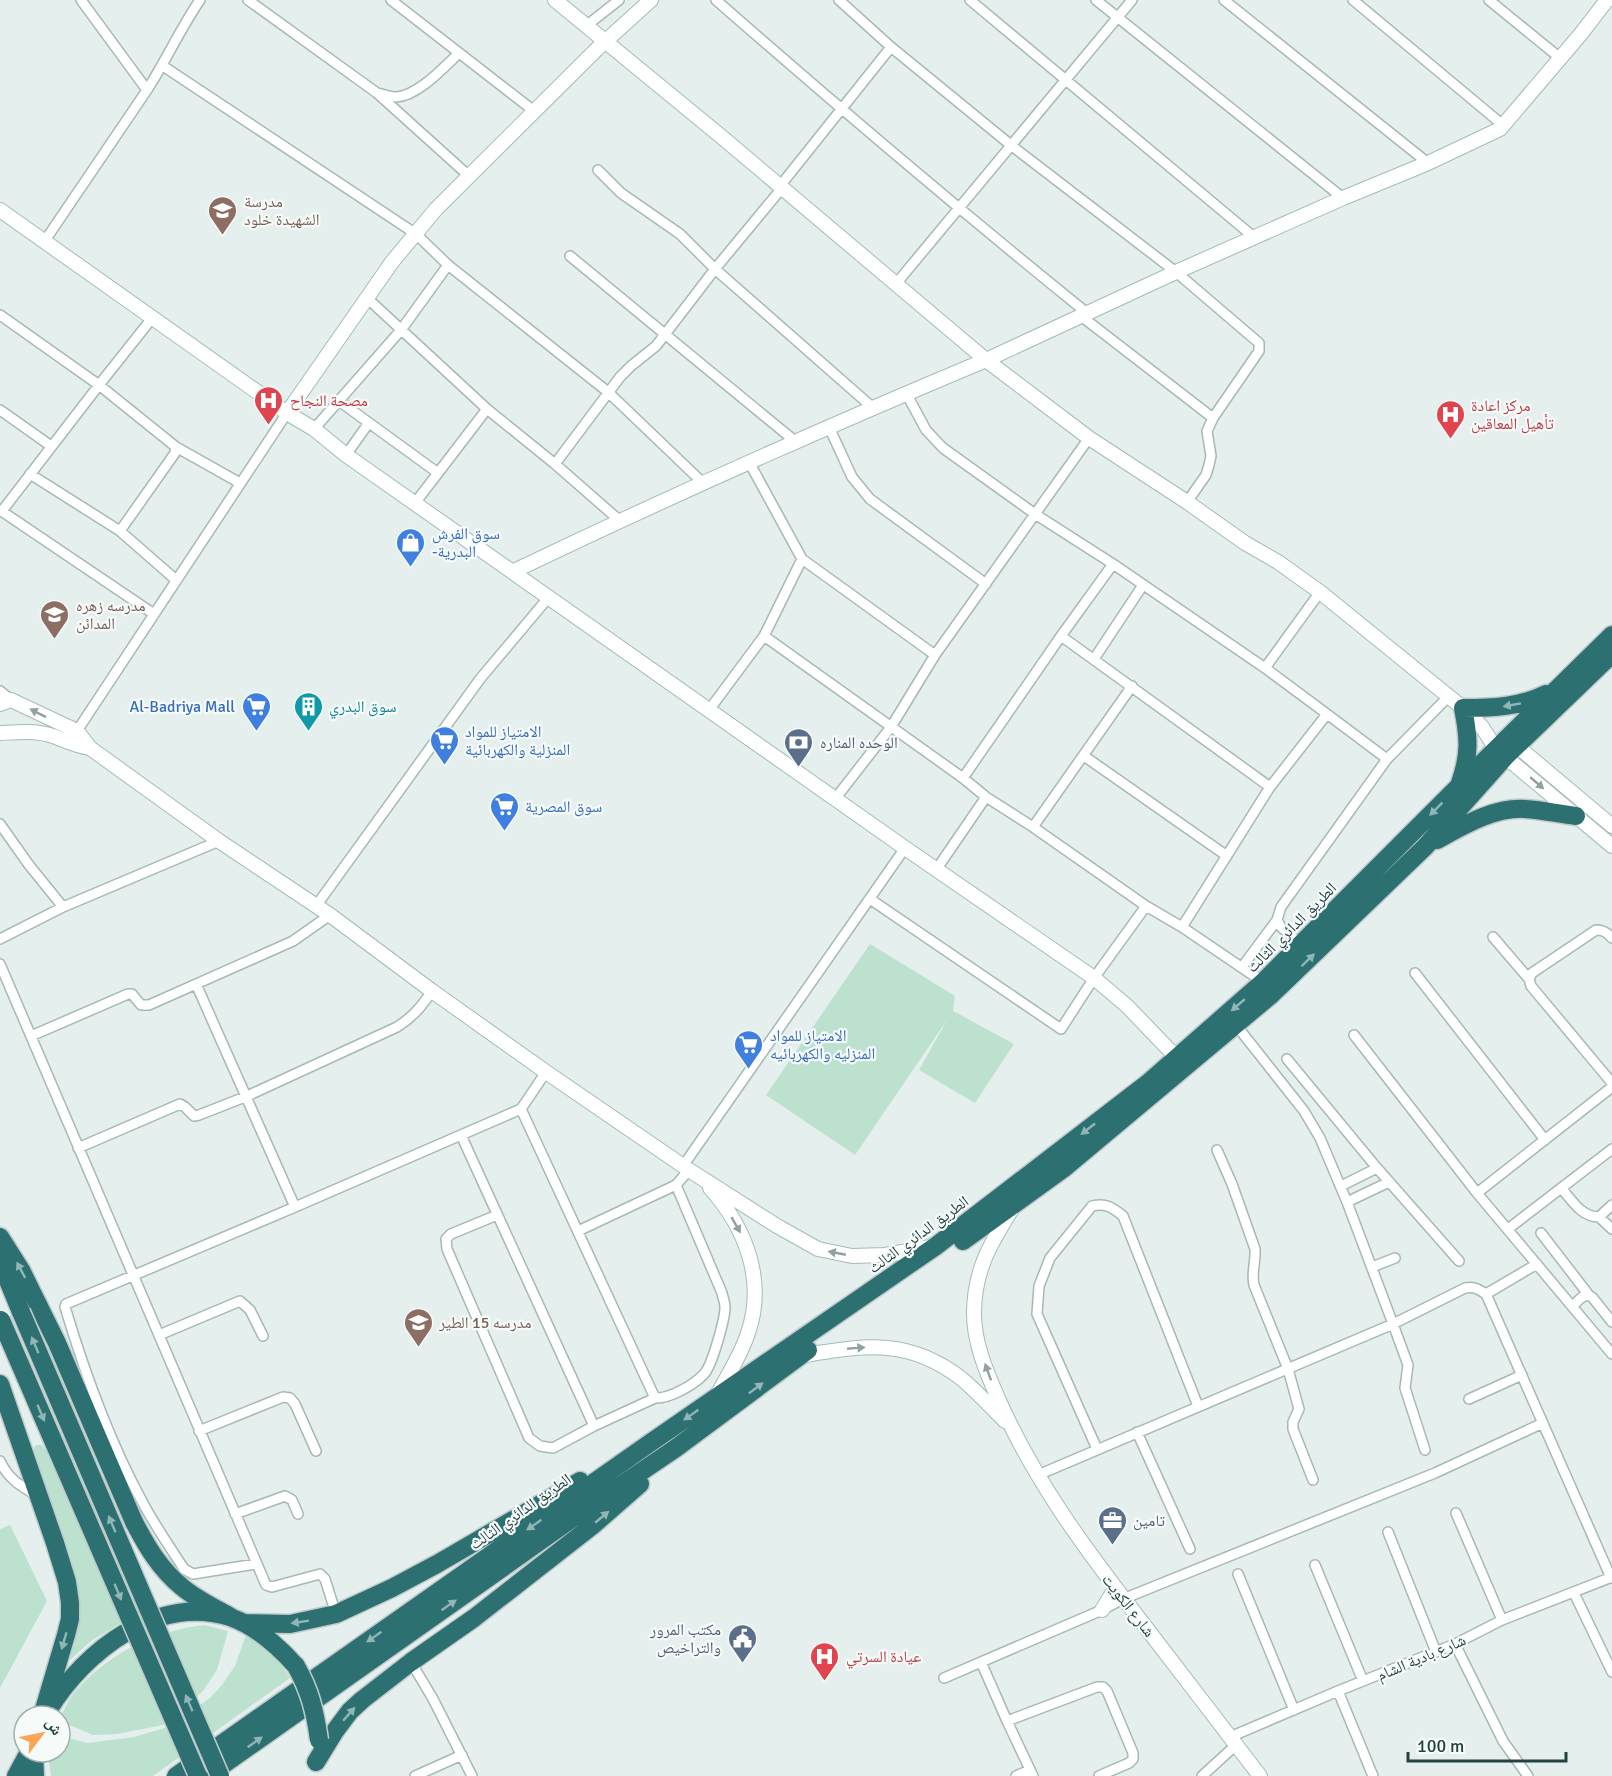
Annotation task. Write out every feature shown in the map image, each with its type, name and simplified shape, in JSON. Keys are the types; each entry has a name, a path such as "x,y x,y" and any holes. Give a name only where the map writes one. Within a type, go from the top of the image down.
{"highway":[{"name":"الطريق الدائري الثالث","path":"207,1776 676,1448 799,1356 874,1305 1078,1157 1271,995 1425,847 1506,747 1557,689 1612,635"},
{"name":"الطريق الدائري الثالث","path":"176,1776 650,1443 936,1246 1148,1083 1263,982 1458,787 1612,654"},
{"path":"1458,787 1466,764 1469,745 1463,708 1510,706 1534,700 1557,689"},
{"path":"1425,847 1473,821 1502,811 1523,808 1576,816"},
{"path":"0,1237 12,1253 57,1343 134,1522 149,1551 183,1589 264,1636 296,1666 315,1712 319,1740 314,1769"},
{"path":"0,1261 220,1776"},
{"path":"0,1320 198,1776"},
{"path":"0,1384 56,1543 67,1582 70,1619 46,1704"},
{"path":"52,1704 88,1661 127,1632 152,1620 192,1612 212,1613 237,1620 290,1624 336,1614 437,1564 553,1495 650,1443"},
{"path":"314,1769 335,1731 362,1700 474,1618 592,1526 639,1485 676,1448"}],"street":[{"path":"81,0 147,90"},
{"path":"44,242 163,66 187,19 200,0"},
{"path":"248,0 377,93 469,176"},
{"path":"391,0 534,111"},
{"path":"555,0 986,360 1089,438 1320,592 1463,708 1576,816 1612,846"},
{"path":"586,26 619,0"},
{"path":"73,737 287,413 392,262 436,209 605,41 651,0"},
{"path":"716,0 841,110 1084,315 1213,418"},
{"path":"839,0 891,47 1012,146 1176,272 1259,343 1259,351 1213,418 1207,431 1211,456 1209,465 1206,475 1187,502"},
{"path":"970,0 1255,238"},
{"path":"1096,0 1343,198"},
{"path":"895,285 1132,0"},
{"path":"1353,0 1504,126"},
{"path":"1489,0 1560,58"},
{"path":"512,572 702,482 829,428 872,407 986,360 1176,272 1494,132 1504,126 1607,0"},
{"path":"1231,2 1428,163"},
{"path":"555,464 608,392 626,371 656,346 891,47"},
{"path":"377,93 398,97 413,91 429,81 459,53"},
{"path":"163,66 416,234 448,265 608,392 702,482"},
{"path":"598,170 621,193 680,234 715,269 872,407"},
{"path":"0,210 287,413 314,429 346,455 548,598 1094,978 1127,1006 1177,1058"},
{"path":"570,256 796,442"},
{"path":"314,429 401,330 448,265"},
{"path":"367,298 487,409 619,520"},
{"path":"0,316 99,384 176,447 240,483"},
{"path":"153,317 1,510 154,614"},
{"path":"906,393 926,430 938,443 1035,514 1113,564 1265,668 1387,759"},
{"path":"339,401 438,473"},
{"path":"415,504 487,409"},
{"path":"0,410 51,446"},
{"path":"346,455 368,424"},
{"path":"829,428 852,477 870,499 986,584"},
{"path":"835,799 891,727 935,654 1089,438"},
{"path":"120,531 175,453 176,447"},
{"path":"749,462 802,559 935,654"},
{"path":"30,474 120,531 176,580"},
{"path":"709,710 764,636 802,559"},
{"path":"963,778 1113,564"},
{"path":"1094,659 1143,585"},
{"path":"1265,668 1320,592"},
{"path":"316,906 480,679 548,598"},
{"path":"764,636 963,778 986,797 1263,982"},
{"path":"1061,636 1270,787"},
{"path":"1033,827 1132,686"},
{"path":"1242,967 1277,920 1281,907 1387,759 1449,696"},
{"path":"4,698 90,748 219,841 330,915 546,1072 691,1171 777,1226 818,1249 852,1256 885,1255 936,1246"},
{"path":"1182,927 1270,787 1327,714"},
{"path":"0,733 41,733 73,737"},
{"path":"1506,747 1545,772 1612,826"},
{"path":"1084,756 1227,856"},
{"path":"936,870 986,797"},
{"path":"0,824 28,865 63,907"},
{"path":"0,939 63,907 219,841"},
{"path":"578,1231 676,1185 691,1171 905,848"},
{"path":"870,899 1060,1029 1146,906"},
{"path":"30,1036 128,994 132,994 141,1005 145,1005 293,941 330,915"},
{"path":"1277,920 1281,927 1301,945"},
{"path":"1529,979 1532,974 1596,930 1602,930 1612,938"},
{"path":"1477,1193 1612,1085 1493,937"},
{"path":"0,964 256,1564 268,1587 316,1574 323,1575 336,1614"},
{"path":"1414,972 1545,1140"},
{"path":"196,984 294,1208"},
{"path":"78,1148 180,1104 194,1116 199,1116 245,1097 397,1027 421,1008 432,991"},
{"path":"1236,1025 1304,1111 1320,1138 1341,1186 1408,1365 1405,1388 1425,1450"},
{"path":"1354,1035 1477,1193 1612,1354"},
{"path":"1287,1059 1377,1168 1459,1261"},
{"path":"256,1564 188,1573 143,1504 121,1460 78,1351 66,1304 521,1109 546,1072"},
{"path":"521,1109 655,1398"},
{"path":"461,1135 594,1426"},
{"path":"1508,1229 1612,1149"},
{"path":"1217,1150 1232,1184 1255,1249 1256,1260 1252,1277 1254,1285 1288,1369 1299,1409 1293,1422 1294,1435 1313,1480"},
{"path":"1341,1186 1377,1168"},
{"path":"691,1171 725,1206 739,1229 754,1268 754,1309 749,1332 739,1356 714,1399"},
{"path":"1347,1202 1389,1182"},
{"path":"497,1215 452,1234 446,1239 447,1249 529,1438 540,1446 553,1448 655,1398 662,1399 671,1395 696,1381 705,1372 710,1362 725,1307 722,1293 676,1185"},
{"path":"1561,1188 1582,1212 1592,1216 1599,1216 1612,1204"},
{"name":"شارع الكويت","path":"1018,1200 994,1237 981,1265 976,1284 974,1316 979,1348 989,1378 1010,1426 1070,1526 1119,1594 1260,1776"},
{"path":"1097,1449 1037,1314 1039,1286 1050,1258 1092,1206 1102,1204 1112,1207 1123,1216 1198,1406"},
{"path":"1599,1216 1612,1229"},
{"path":"1541,1233 1612,1322"},
{"path":"1372,1267 1395,1258"},
{"path":"1486,1294 1537,1264"},
{"path":"1038,1475 1393,1324 1465,1288 1477,1287 1486,1294 1612,1577"},
{"path":"1573,1306 1588,1294"},
{"path":"159,1335 240,1301 250,1310 263,1336"},
{"name":"شارع الكويت","path":"799,1356 869,1347 898,1349 919,1354 942,1365 963,1380 1010,1426"},
{"path":"1468,1399 1522,1375"},
{"path":"200,1431 283,1397 290,1398 295,1404 316,1451"},
{"path":"944,1678 1102,1610 1119,1594 1435,1473 1543,1423"},
{"path":"1137,1432 1190,1549"},
{"path":"0,1461 8,1475 38,1496"},
{"path":"235,1514 285,1496 292,1500 298,1514"},
{"path":"1456,1513 1502,1620"},
{"path":"1388,1532 1436,1652"},
{"path":"1315,1565 1363,1681"},
{"path":"1238,1574 1294,1710"},
{"name":"شارع بادية الشام","path":"1202,1776 1233,1741 1294,1710 1455,1644 1502,1620 1612,1577"},
{"path":"1574,1593 1612,1672"},
{"path":"1455,1644 1503,1741 1528,1776"},
{"path":"411,1662 433,1699 472,1776"},
{"path":"981,1662 1031,1773 1016,1776"},
{"path":"1007,1721 1102,1687 1107,1691 1133,1753 1133,1759 1099,1776"},
{"path":"1338,1691 1373,1776"},
{"path":"415,1776 462,1755"}],"green space":[{"path":"870,944 955,996 953,1011 1014,1044 975,1103 919,1070 947,1020 855,1155 766,1095"},
{"path":"41,1445 50,1454 122,1622 91,1641 71,1659 68,1656 75,1579 34,1453 34,1447"},
{"path":"10,1525 47,1601 0,1688 0,1529"},
{"path":"204,1625 228,1631 217,1670 203,1691 163,1725 117,1734 93,1735 72,1726 72,1704 67,1704 87,1679 116,1656 133,1647 185,1628"},
{"path":"246,1635 271,1653 290,1678 153,1776 51,1776 49,1764 72,1764 72,1739 88,1743 134,1737 168,1727 210,1698 235,1666"}],"place":[{"name":"مدرسة الشهيدة خلود","path":"223,236"},
{"name":"مصحة النجاح","path":"269,426"},
{"name":"مركز اعادة تأهيل المعاقين","path":"1450,440"},
{"name":"سوق الفرش -البدرية","path":"411,568"},
{"name":"مدرسه زهره المدائن","path":"55,640"},
{"name":"Al-Badriya Mall","path":"256,732"},
{"name":"سوق البدري","path":"308,732"},
{"name":"الامتياز للمواد المنزلية والكهربائية","path":"444,766"},
{"name":"الوحده المناره","path":"799,768"},
{"name":"سوق المصرية","path":"504,832"},
{"name":"الامتياز للمواد المنزليه والكهربائيه","path":"749,1070"},
{"name":"مدرسه 15 الطير","path":"418,1348"},
{"name":"تامين","path":"1112,1546"},
{"name":"مكتب المرور والتراخيص","path":"742,1664"},
{"name":"عيادة السرتي","path":"825,1682"}]}
